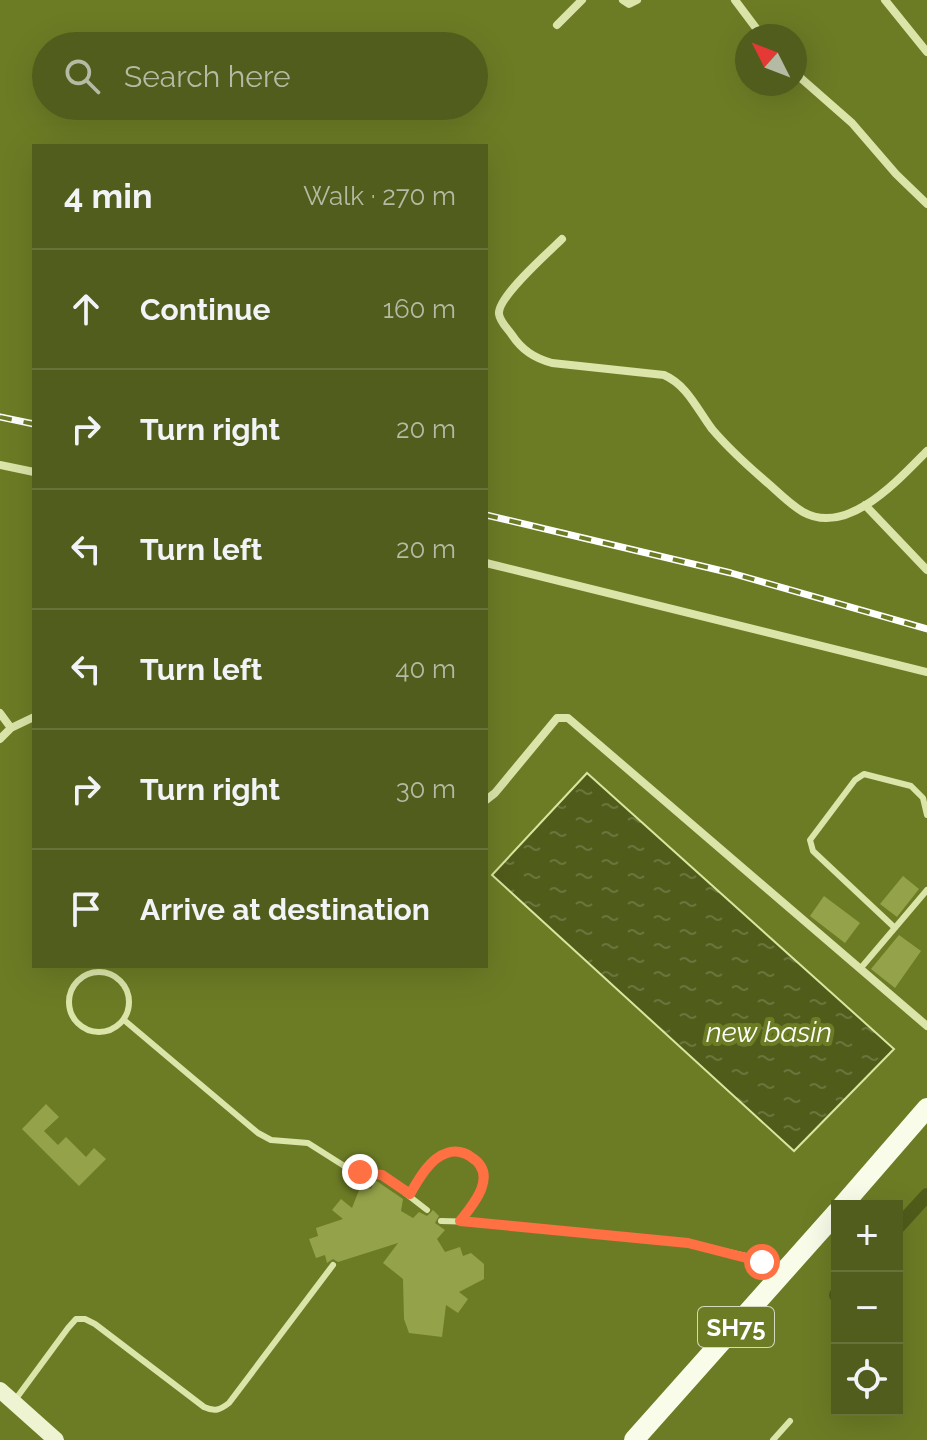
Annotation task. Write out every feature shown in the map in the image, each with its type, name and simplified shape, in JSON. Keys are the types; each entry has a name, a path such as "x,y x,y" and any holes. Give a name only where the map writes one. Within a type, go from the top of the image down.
{"main road":[{"path":"847,1200 927,1108"},
{"name":"SH75","path":"634,1440 831,1219"},
{"path":"0,1390 56,1440"}],"street":[{"path":"557,25 582,0"},
{"path":"623,0 629,4 637,0"},
{"path":"735,0 753,24"},
{"path":"885,0 927,52"},
{"path":"807,84 852,123 927,204"},
{"path":"562,239 500,305 500,318 519,345 540,360 664,375 674,379 720,438 804,512 830,519 865,505 886,492 927,451"},
{"path":"2,468 32,472"},
{"path":"865,505 927,570"},
{"path":"488,563 927,672"},
{"path":"0,713 11,728"},
{"path":"488,798 554,721 561,716 568,718 924,1024"},
{"path":"0,739 11,728 32,718"}],"lane":[{"path":"895,928 813,851 810,840 855,780 864,774 911,786 923,798 927,815"},
{"path":"860,969 927,890"},
{"path":"106,972 123,982 130,1001 124,1020 117,1027 98,1032 79,1025 73,1017 69,998 78,980 86,974 106,972"},
{"path":"924,1024 927,1013"},
{"path":"124,1020 258,1133 271,1140 308,1143 349,1169 382,1175 427,1210"},
{"path":"410,1194 438,1158 448,1152 471,1156 479,1163 483,1185 460,1221"},
{"path":"441,1221 688,1243 746,1256 762,1262 782,1276"},
{"path":"13,1403 68,1328 76,1319 85,1319 204,1407 212,1411 220,1410 229,1403 333,1265"},
{"path":"773,1440 790,1421"}],"water":[{"name":"new basin","path":"587,773 894,1049 794,1151 492,875"}],"building":[{"path":"903,876 919,889 897,917 880,904"},
{"path":"824,896 860,923 845,943 810,916"},
{"path":"899,935 921,951 895,988 871,969"},
{"path":"46,1104 59,1117 44,1131 58,1145 66,1137 86,1157 94,1148 106,1159 79,1186 22,1129"},
{"path":"375,1180 403,1199 401,1211 413,1218 419,1212 427,1216 433,1210 439,1216 435,1223 445,1230 437,1239 445,1252 460,1247 463,1256 471,1253 484,1264 484,1279 459,1292 468,1299 458,1313 446,1305 442,1337 409,1333 404,1319 403,1279 383,1263 398,1243 338,1262 333,1259 327,1263 325,1255 316,1258 309,1239 318,1236 316,1228 343,1219 332,1210 341,1199 352,1208 361,1185 371,1189"}],"waterway":[{"path":"903,1221 927,1195"}],"railway":[{"path":"0,417 32,424"},
{"path":"488,515 731,573 927,629"}],"route":[{"path":"360,1172 382,1175 410,1194 438,1158 448,1152 460,1152 479,1163 483,1185 460,1221 688,1243 762,1262"}]}
